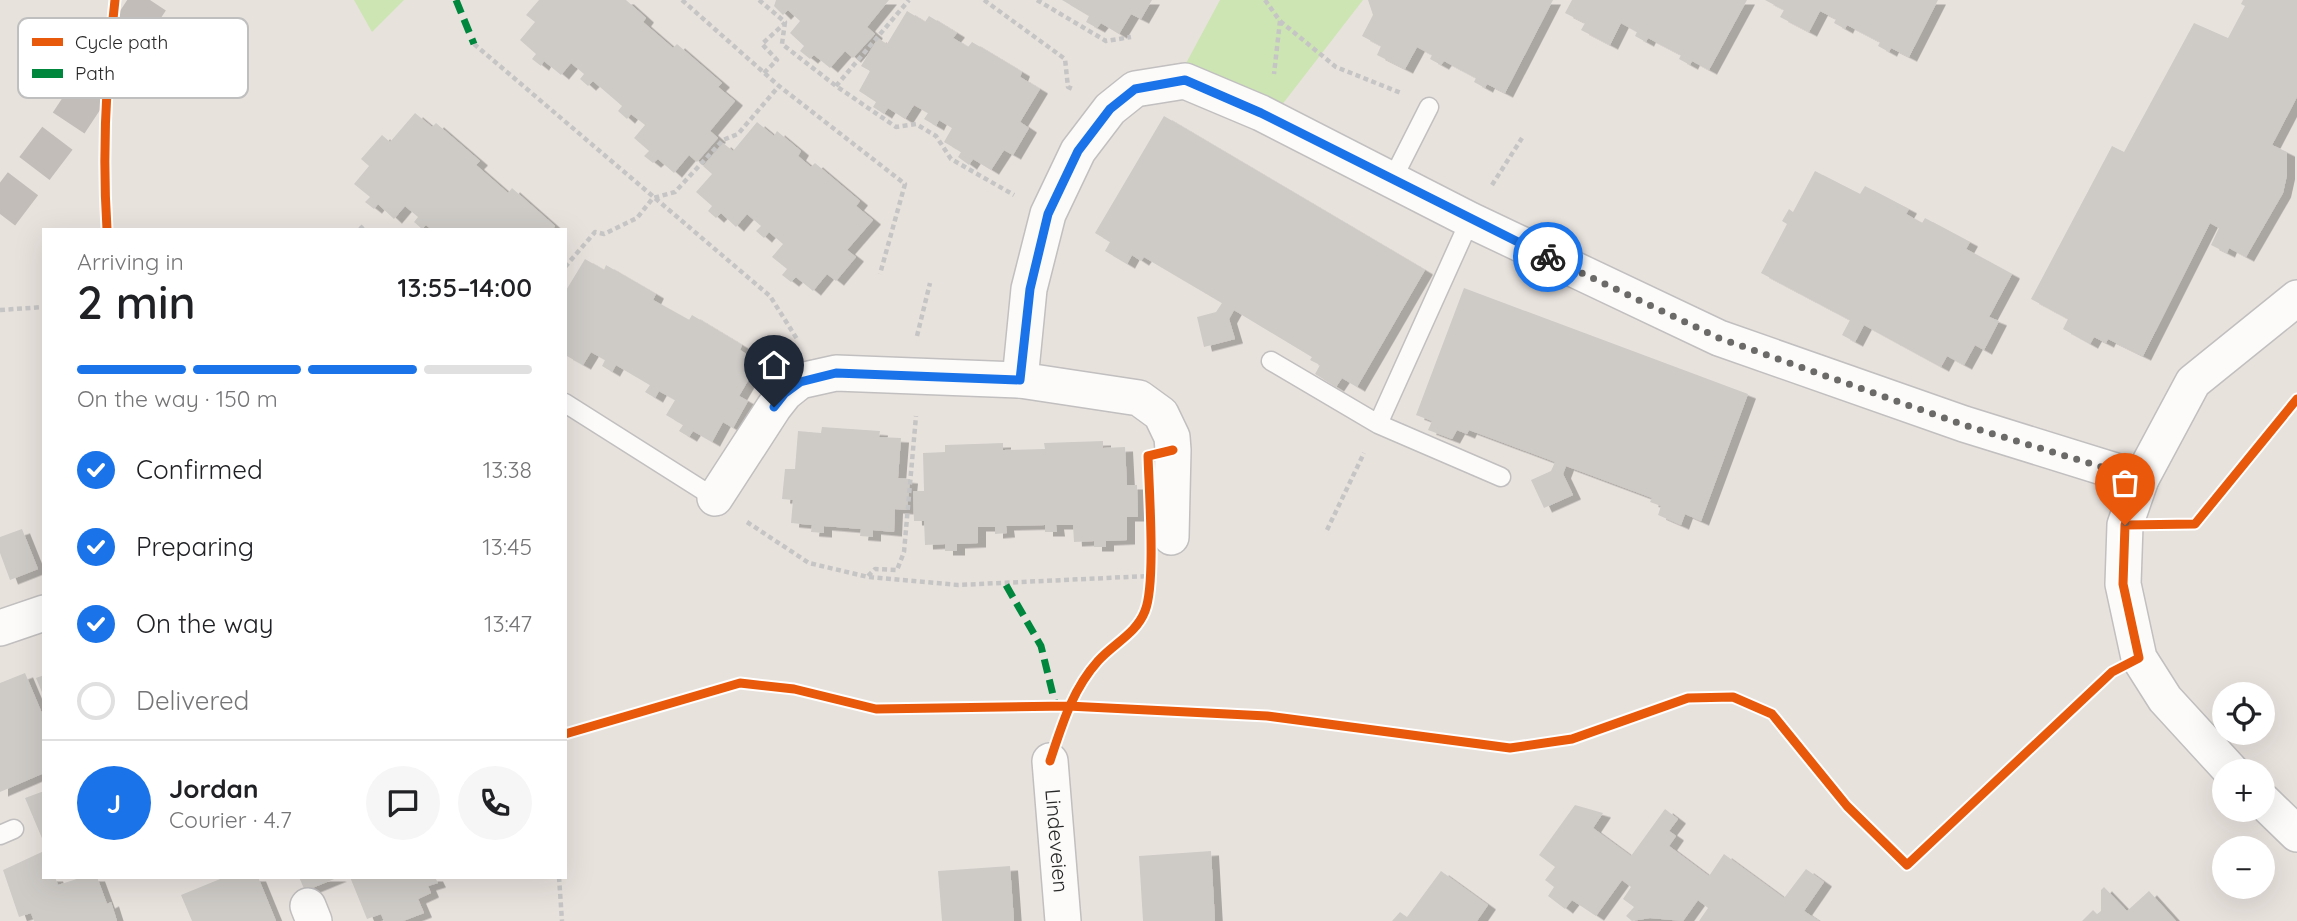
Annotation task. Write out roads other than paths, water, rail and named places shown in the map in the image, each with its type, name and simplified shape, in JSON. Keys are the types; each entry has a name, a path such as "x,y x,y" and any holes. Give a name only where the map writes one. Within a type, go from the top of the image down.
{"street":[{"path":"1020,380 1030,289 1048,214 1078,151 1110,109 1135,89 1185,80 1261,113 1470,220 1719,338 1964,425 2141,479"},
{"path":"2220,759 2165,699 2139,658 2123,584 2125,525 2141,479 2193,382 2297,298"},
{"path":"715,498 785,393 800,382 836,373 1020,380 1139,398 1161,414 1172,437 1173,450 1160,550"},
{"path":"0,628 42,614"},
{"name":"Lindeveien","path":"1050,761 1063,921"},
{"path":"2275,813 2297,834"}],"lane":[{"path":"1392,180 1429,107"},
{"path":"1378,424 1470,220"},
{"path":"1271,361 1378,424 1501,477"},
{"path":"567,404 715,498"}],"tunnel":[{"path":"138,18 150,0"},
{"path":"0,214 85,98"}]}
